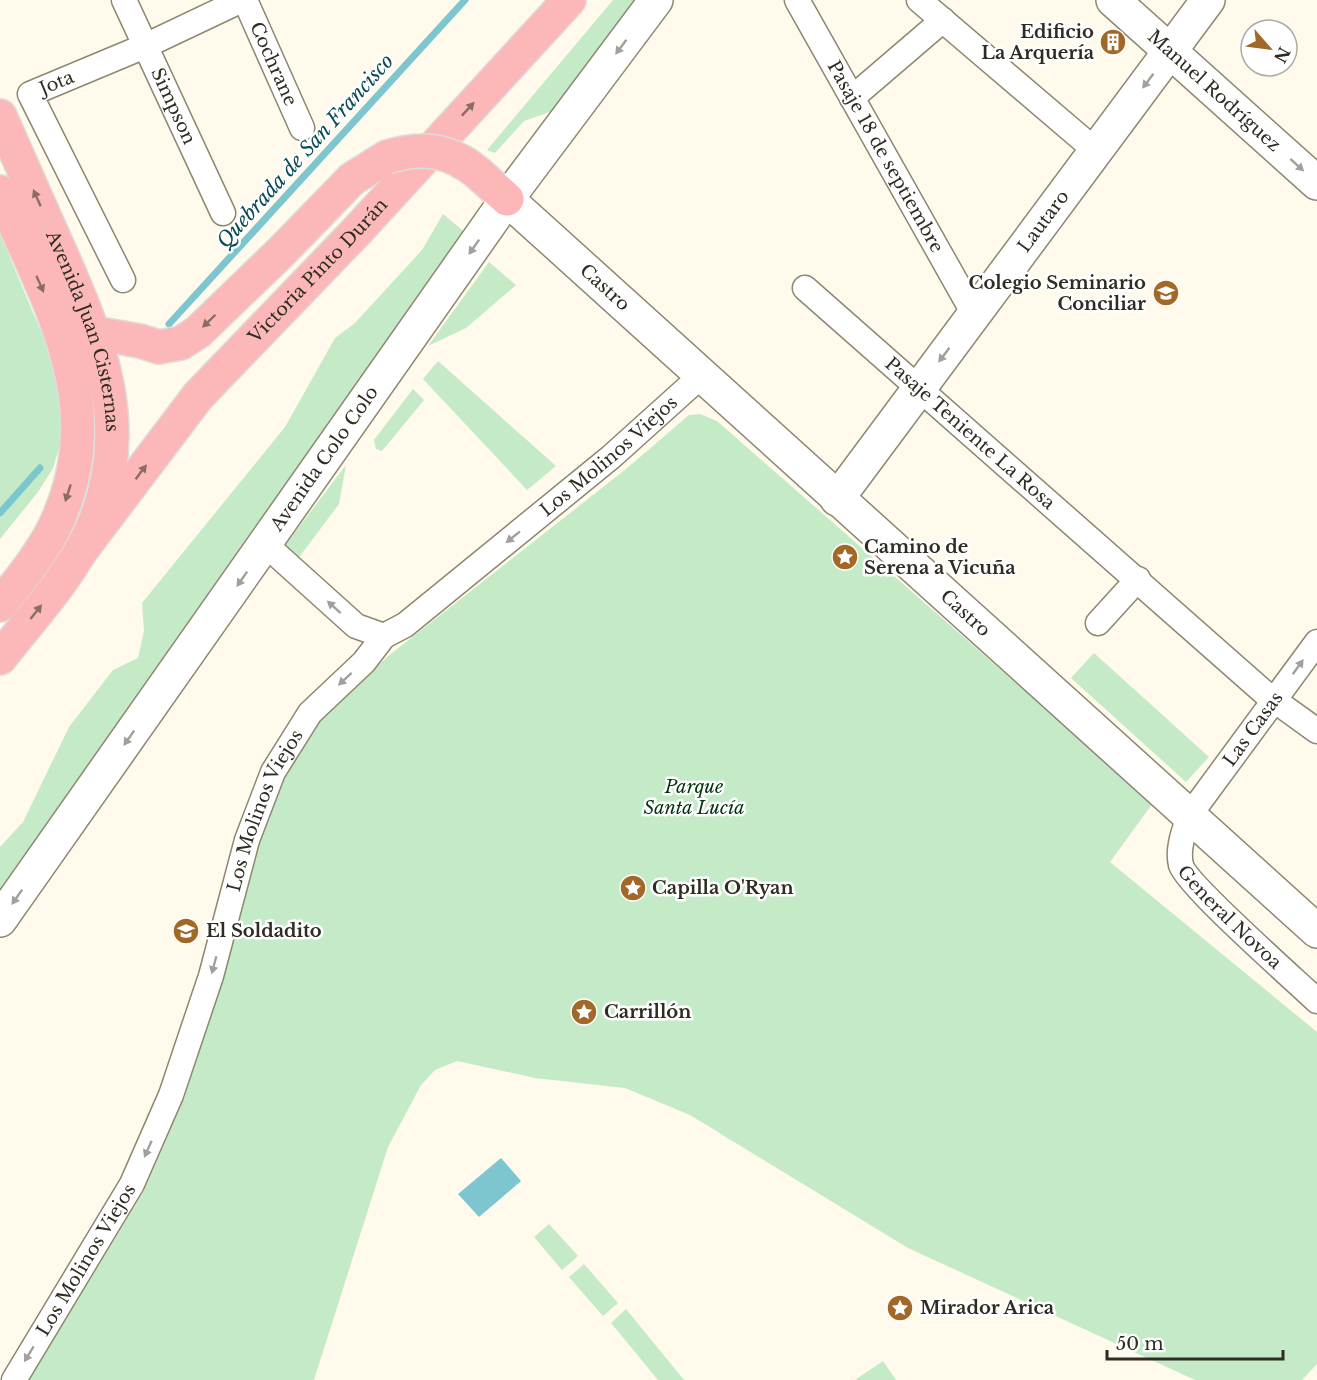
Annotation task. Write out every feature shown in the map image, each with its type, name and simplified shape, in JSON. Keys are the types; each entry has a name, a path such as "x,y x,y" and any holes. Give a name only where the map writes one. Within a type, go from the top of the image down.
{"main road":[{"name":"Victoria Pinto Durán","path":"80,552 198,396 356,232 569,0"},
{"name":"Avenida Juan Cisternas","path":"0,116 94,333 104,365 111,403 111,447 100,509 80,552"},
{"path":"94,333 140,340 159,347 180,343 198,332 281,252 351,179 387,157 403,152 433,150 457,158 507,199"},
{"name":"Avenida Juan Cisternas","path":"0,192 65,343 77,396 78,436 73,477 52,532 27,571 0,604"},
{"path":"198,396 281,252"},
{"path":"0,658 61,581 80,552"}],"street":[{"name":"Simpson","path":"124,0 223,213"},
{"name":"Jota","path":"123,280 30,94 145,46 243,0"},
{"name":"Cochrane","path":"243,0 302,128"},
{"name":"Avenida Colo Colo","path":"0,920 266,545 507,199 656,0"},
{"name":"Pasaje 18 de septiembre","path":"797,0 974,314"},
{"path":"919,0 1096,151"},
{"name":"Manuel Rodríguez","path":"1113,0 1317,183"},
{"name":"Lautaro","path":"837,499 1208,0"},
{"path":"852,98 943,20"},
{"name":"Castro","path":"507,199 1317,931"},
{"name":"Pasaje Teniente La Rosa","path":"806,288 1274,701 1317,731"},
{"name":"Los Molinos Viejos","path":"14,1380 132,1184 171,1095 211,976 247,840 273,772 310,713 364,662 384,636 415,618 611,457 701,376"},
{"path":"266,545 356,626 384,636"},
{"path":"1098,623 1138,579"},
{"name":"Las Casas","path":"1189,816 1317,642"},
{"name":"General Novoa","path":"1189,816 1181,841 1181,867 1200,890 1317,1001"}],"green space":[{"path":"613,0 636,0 558,109 524,121 495,153 487,150"},
{"path":"443,214 467,234 0,894 0,847 23,822 69,727 113,670 138,658 144,631 142,603 285,427 335,338 355,323 422,250"},
{"path":"0,234 61,379 63,435 53,468 38,492 0,539"},
{"path":"489,262 516,285 466,328 428,346"},
{"path":"438,361 556,466 527,490 423,379"},
{"path":"413,389 424,400 382,451 376,449 374,440"},
{"name":"Parque Santa Lucía","path":"700,414 717,421 1153,803 1110,862 1317,1032 1317,1364 1302,1380 1195,1380 908,1248 690,1115 625,1088 535,1078 457,1061 435,1070 421,1085 388,1147 314,1380 29,1380 144,1191 184,1099 223,979 259,844 284,778 320,721 387,657 626,469 689,415"},
{"path":"346,465 339,504 297,560 283,548"},
{"path":"1094,653 1209,757 1186,782 1071,678"},
{"path":"549,1224 578,1256 562,1270 534,1237"},
{"path":"584,1264 618,1303 603,1316 569,1277"},
{"path":"626,1309 684,1380 658,1380 611,1323"},
{"path":"883,1361 896,1380 855,1380"}],"water":[{"path":"501,1158 521,1181 479,1217 458,1194"}],"waterway":[{"name":"Quebrada de San Francisco","path":"169,324 465,0"},
{"name":"Quebrada de San Francisco","path":"0,513 40,468"}],"place":[{"name":"Edificio La Arquería","path":"1113,42"},
{"name":"Colegio Seminario Conciliar","path":"1166,293"},
{"name":"Camino de Serena a Vicuña","path":"845,557"},
{"name":"Capilla O'Ryan","path":"633,888"},
{"name":"El Soldadito","path":"186,931"},
{"name":"Carrillón","path":"584,1012"},
{"name":"Mirador Arica","path":"900,1308"}]}
